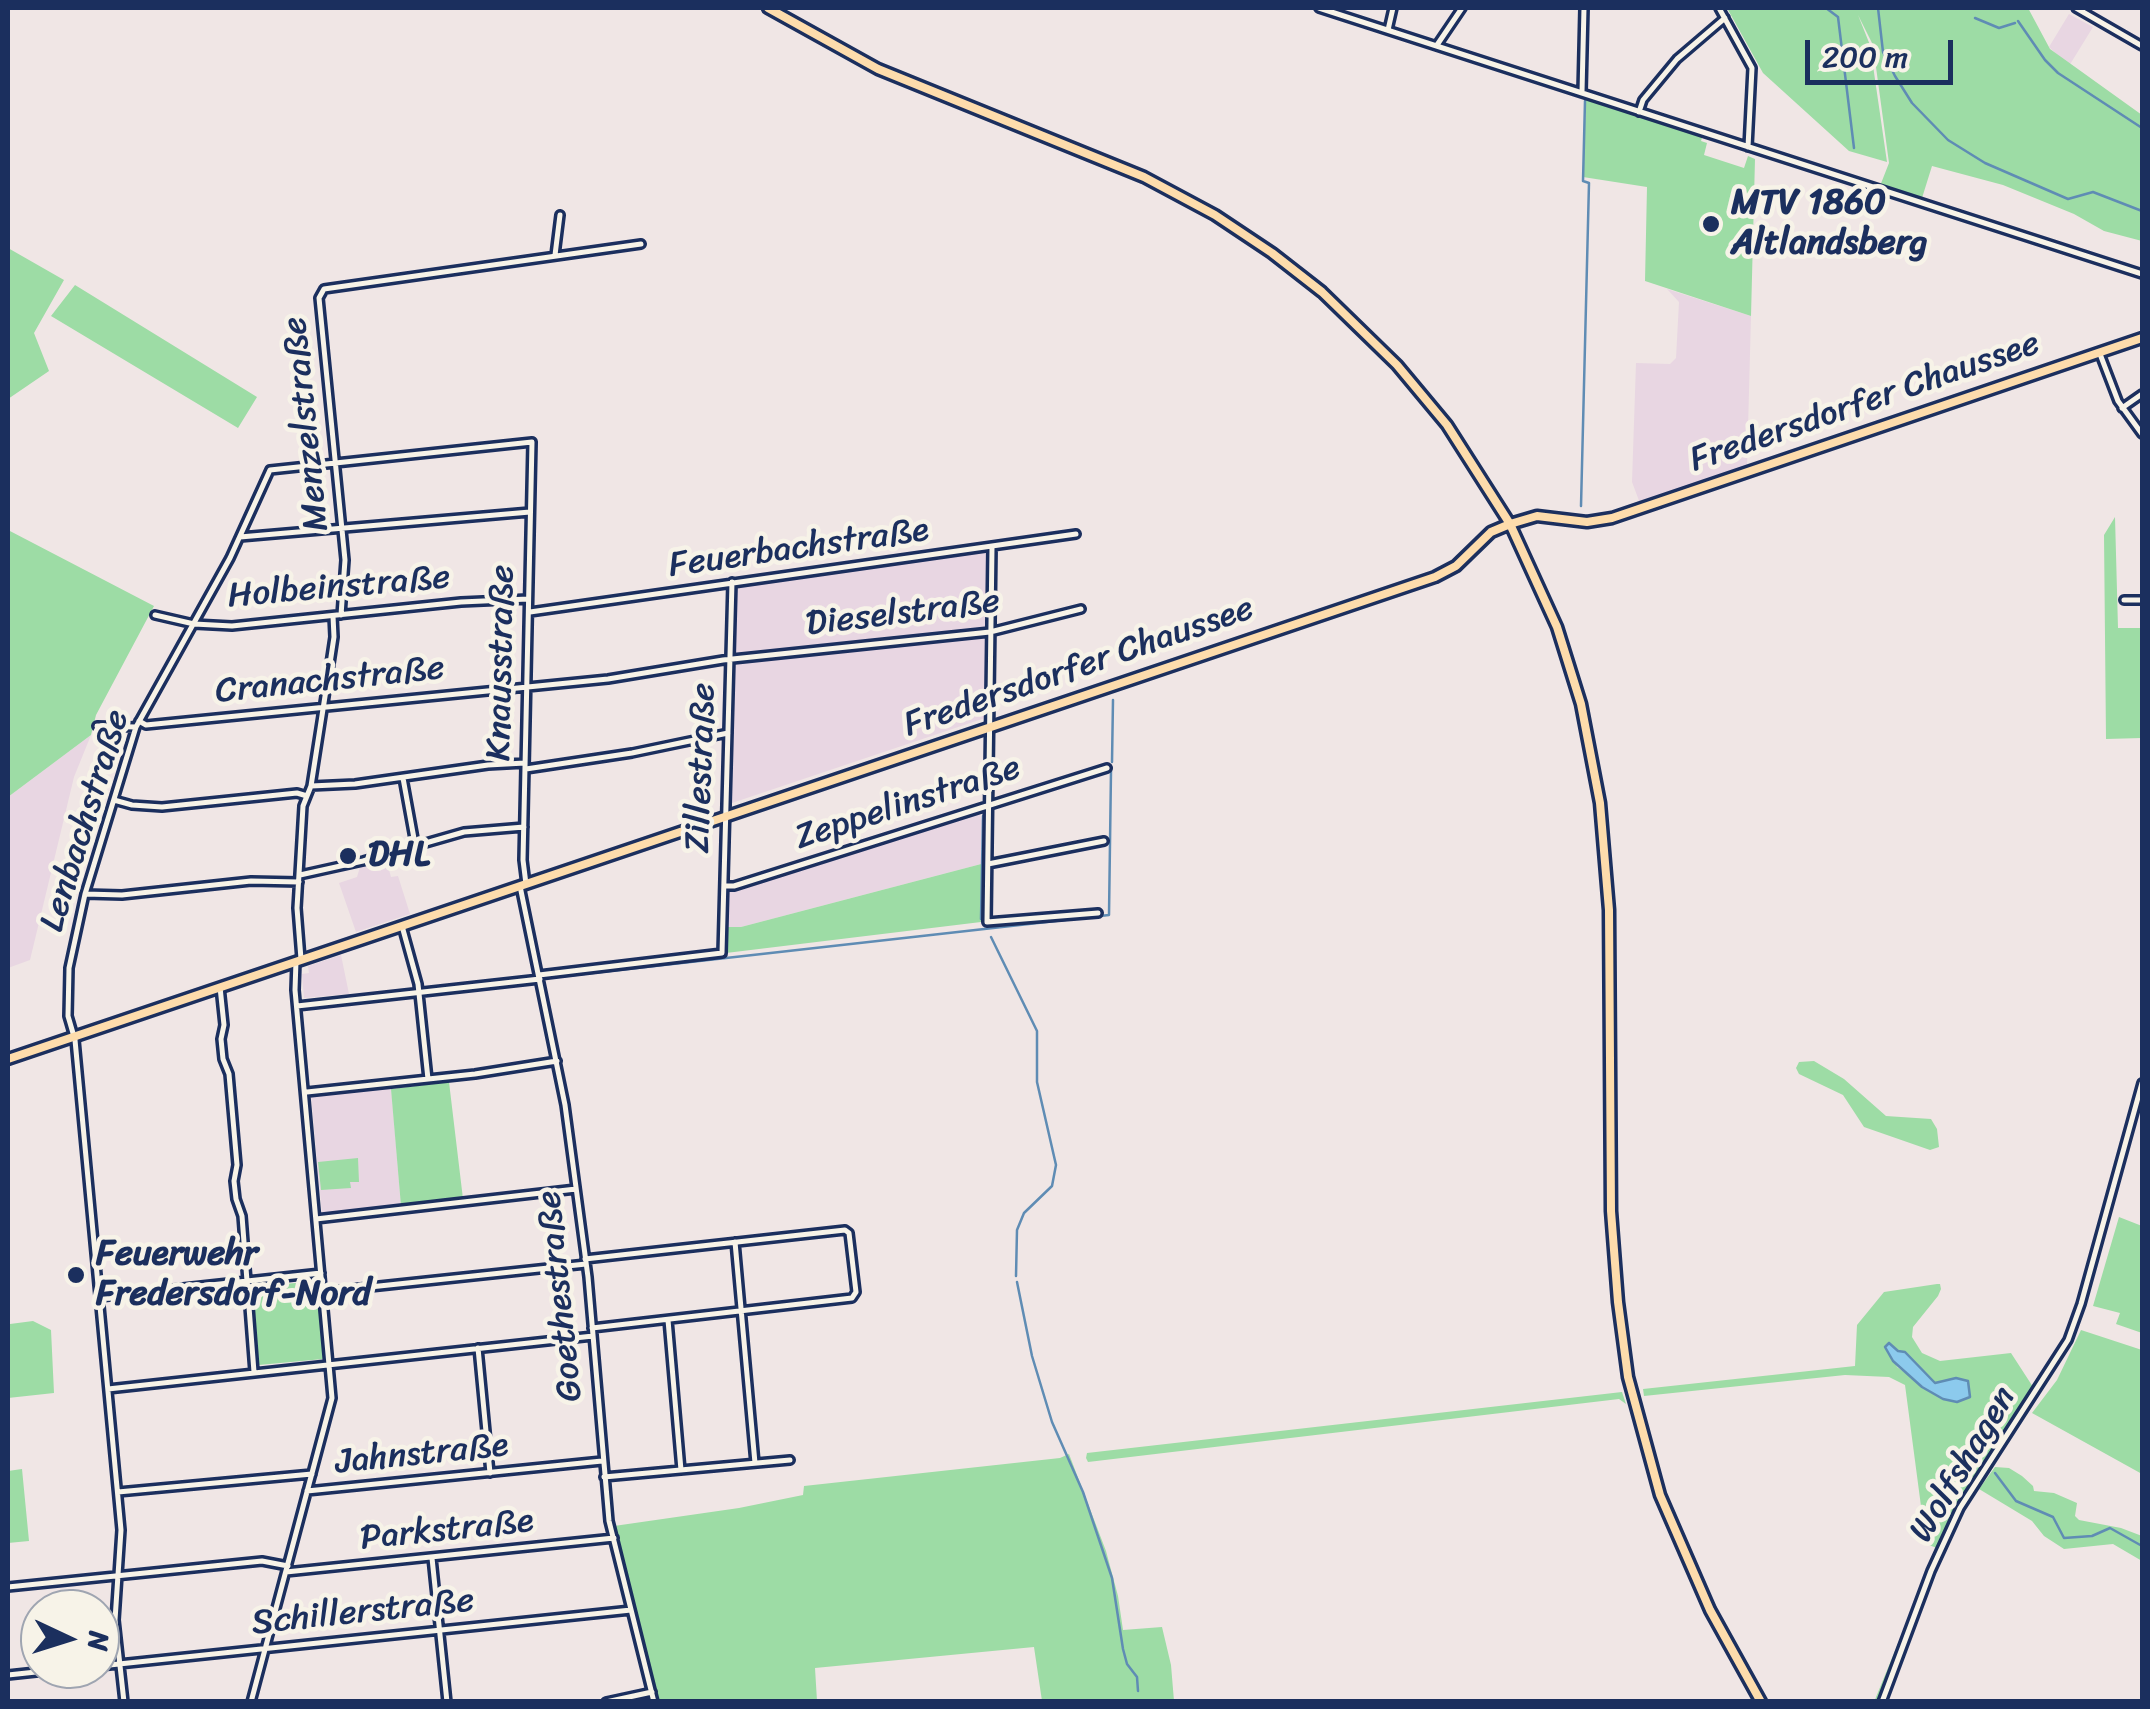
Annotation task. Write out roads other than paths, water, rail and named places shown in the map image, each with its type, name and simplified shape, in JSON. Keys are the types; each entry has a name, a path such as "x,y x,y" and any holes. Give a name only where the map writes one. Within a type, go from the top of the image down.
{"main road":[{"path":"768,8 878,68 1144,177 1214,215 1272,253 1336,304 1396,365 1447,425 1510,524 1557,627 1581,704 1598,785 1609,910 1611,1211 1628,1377 1660,1495 1710,1610 1761,1702"},
{"name":"Fredersdorfer Chaussee","path":"8,1058 1435,577 1456,566 1491,532 1510,524 1538,516 1587,522 1612,518 2142,338"}],"street":[{"path":"1319,8 2142,274"},
{"path":"1388,30 1393,8"},
{"path":"1437,45 1462,8"},
{"path":"1582,92 1584,8"},
{"path":"1718,8 1752,68 1748,147"},
{"path":"2076,8 2142,46"},
{"path":"1639,112 1643,100 1676,59 1725,18"},
{"path":"560,215 555,255 641,244"},
{"name":"Menzelstraße","path":"251,1702 332,1398 297,1006 302,814 310,786 345,567 319,298 324,289 555,255"},
{"path":"2100,353 2122,408 2142,434"},
{"path":"2122,408 2142,394"},
{"name":"Knausstraße","path":"335,462 532,442 523,885"},
{"name":"Lenbachstraße","path":"117,1589 122,1530 74,1036 69,1022 68,979 85,894 137,724 240,537 270,470 335,462"},
{"path":"240,537 530,512"},
{"name":"Feuerbachstraße","path":"530,612 1076,534"},
{"path":"992,548 986,922 1098,913"},
{"name":"Zillestraße","path":"540,977 721,955 732,582"},
{"name":"Holbeinstraße","path":"156,615 194,624 232,626 483,600 528,599"},
{"path":"2124,600 2142,600"},
{"name":"Dieselstraße","path":"528,688 730,660 990,632 1081,609"},
{"name":"Cranachstraße","path":"97,726 146,725 528,688"},
{"path":"310,786 632,753 728,734"},
{"name":"Zeppelinstraße","path":"724,886 1106,768"},
{"path":"403,778 415,844"},
{"path":"114,800 162,807 297,793 307,796"},
{"path":"85,894 122,895 300,878 464,832 524,827"},
{"path":"988,864 1104,842"},
{"name":"Goethestraße","path":"523,885 557,1061 586,1262 604,1477 614,1538 654,1702"},
{"path":"402,926 419,992 428,1079"},
{"path":"297,1006 540,977"},
{"path":"220,988 222,1059 229,1074 238,1165 234,1180 236,1203 242,1216 254,1372"},
{"path":"306,1092 557,1061"},
{"name":"Wolfshagen","path":"1882,1702 1950,1528 1979,1476 2068,1340 2142,1083"},
{"path":"316,1219 576,1189"},
{"path":"108,1389 478,1348 855,1296 847,1230 323,1292"},
{"path":"735,1242 755,1463"},
{"path":"99,1297 321,1273"},
{"path":"668,1320 681,1470"},
{"path":"478,1348 490,1473"},
{"path":"604,1477 790,1460"},
{"name":"Jahnstraße","path":"307,1491 602,1462"},
{"path":"118,1492 312,1474"},
{"name":"Parkstraße","path":"8,1586 262,1562 287,1569 432,1558 614,1538"},
{"path":"432,1558 447,1702"},
{"name":"Schillerstraße","path":"120,1664 631,1610"},
{"name":"Lenbachstraße","path":"120,1664 124,1702"},
{"path":"606,1702 652,1692"}],"water":[{"path":"1889,1343 1905,1352 1935,1383 1956,1378 1968,1381 1970,1397 1957,1402 1922,1387 1893,1361 1885,1347"}],"waterway":[{"path":"1826,8 1838,17 1854,148"},
{"path":"1878,8 1883,52 1895,76 1912,103 1948,140 1985,163 2068,199 2093,192 2142,211"},
{"path":"1975,18 1999,28 2015,23"},
{"path":"2018,21 2058,73 2142,128"},
{"path":"1581,506 1589,183 1583,181 1585,101"},
{"path":"1112,762 1113,700"},
{"path":"548,978 1109,915 1111,771"},
{"path":"981,919 983,816"},
{"path":"991,937 1037,1031 1037,1082 1056,1165 1052,1186 1024,1213 1017,1230 1016,1276"},
{"path":"1017,1282 1032,1356 1052,1422 1083,1492 1112,1578 1123,1649 1127,1664 1137,1677 1138,1691"},
{"path":"1995,1473 2016,1501 2053,1517 2064,1538 2092,1536 2110,1528 2142,1546"}],"place":[{"name":"MTV 1860 Altlandsberg","path":"1711,224"},
{"name":"DHL","path":"348,856"},
{"name":"Feuerwehr Fredersdorf-Nord","path":"76,1275"}]}
